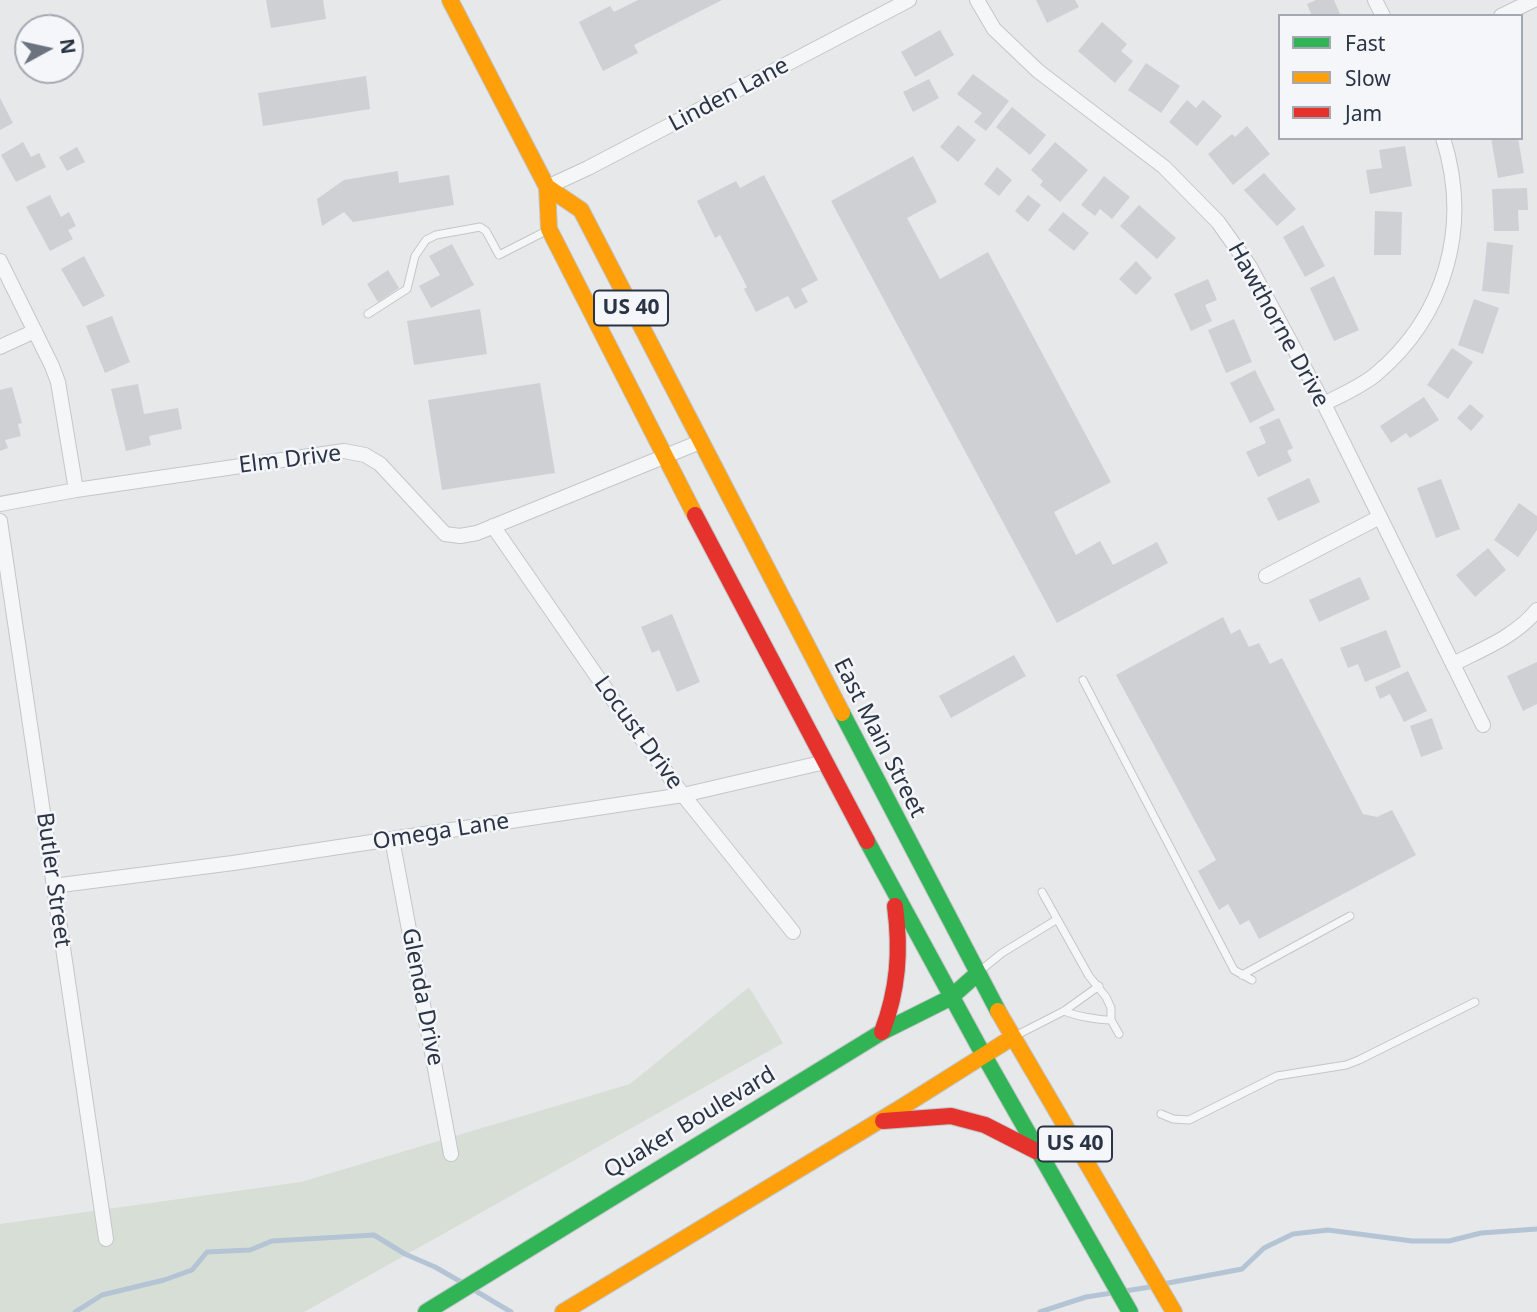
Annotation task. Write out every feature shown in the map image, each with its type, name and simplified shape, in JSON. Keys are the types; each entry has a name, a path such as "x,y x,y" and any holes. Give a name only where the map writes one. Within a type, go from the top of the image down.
{"main road":[{"name":"East Main Street","path":"450,0 547,187 550,229 666,457 950,998 1130,1312"},
{"name":"East Main Street","path":"547,187 580,210 977,974 1174,1312"},
{"path":"882,1032 895,993 900,962 899,933 892,889"},
{"name":"Quaker Boulevard","path":"426,1312 882,1032 950,998 977,974"},
{"path":"569,1308 1013,1037"},
{"path":"876,1122 951,1116 985,1125 1036,1151"}],"street":[{"name":"Linden Lane","path":"547,187 909,0"},
{"name":"Hawthorne Drive","path":"977,0 994,29 1038,71 1164,167 1218,222 1250,267 1324,404 1378,518 1483,725"},
{"path":"1505,14 1534,0"},
{"path":"1324,404 1363,384 1391,361 1419,329 1433,302 1453,241 1455,216 1451,172 1443,140"},
{"path":"0,261 58,382 76,490"},
{"path":"0,347 35,331"},
{"name":"Elm Drive","path":"0,504 76,490 344,451 365,455 380,464 445,534 460,536 477,533 700,442"},
{"path":"1266,576 1378,518"},
{"name":"Butler Street","path":"0,521 106,1239"},
{"name":"Locust Drive","path":"493,526 683,796 793,932"},
{"path":"1453,664 1521,627 1537,610"},
{"name":"Omega Lane","path":"53,886 233,863 683,796 825,762"},
{"name":"Glenda Drive","path":"393,839 451,1154"}],"lane":[{"path":"368,314 407,289 415,256 430,237 480,227 486,231 499,256 550,229"},
{"path":"1083,680 1234,970 1252,980"},
{"path":"1042,892 1089,976 1099,986 1111,1009 1111,1020 1119,1034"},
{"path":"1242,975 1350,916"},
{"path":"977,974 1002,953 1056,920"},
{"path":"1013,1037 1064,1012 1099,986"},
{"path":"1161,1114 1173,1119 1189,1120 1278,1076 1346,1065 1475,1002"},
{"path":"1064,1012 1111,1020"}],"shaded area":[{"path":"749,987 783,1043 304,1312 0,1312 0,1224 301,1182 630,1084"}],"building":[{"path":"266,0 323,0 326,19 271,28"},
{"path":"638,0 722,0 634,45 638,53 603,71 579,22 610,6 614,12"},
{"path":"1036,0 1075,0 1079,7 1047,23"},
{"path":"1316,0 1334,0 1340,14 1311,14 1307,4"},
{"path":"1102,22 1127,44 1121,51 1133,61 1115,83 1078,51"},
{"path":"940,30 954,55 915,77 901,52"},
{"path":"1146,63 1180,86 1161,113 1128,90"},
{"path":"973,74 1009,101 986,131 974,122 982,113 957,94"},
{"path":"366,76 370,109 263,126 258,93"},
{"path":"929,79 939,98 913,112 903,92"},
{"path":"0,98 13,123 0,130"},
{"path":"1187,100 1196,108 1203,100 1222,116 1197,146 1169,122"},
{"path":"1012,107 1046,135 1030,155 996,127"},
{"path":"958,125 976,140 958,162 940,147"},
{"path":"1247,126 1270,154 1233,185 1208,154 1232,134 1235,137"},
{"path":"1491,140 1518,140 1524,173 1498,178"},
{"path":"23,142 31,157 39,153 46,167 16,182 1,155"},
{"path":"1055,142 1088,170 1060,202 1040,185 1043,181 1031,170"},
{"path":"1405,146 1412,186 1370,194 1366,170 1382,168 1379,150"},
{"path":"77,147 85,162 67,171 59,157"},
{"path":"913,156 937,202 907,218 940,279 988,252 1111,482 1054,512 1076,555 1100,541 1113,565 1157,542 1168,563 1057,623 831,201"},
{"path":"997,167 1012,180 999,196 984,184"},
{"path":"398,171 399,183 449,175 454,205 353,222 344,212 322,226 317,199 344,180"},
{"path":"1264,173 1296,209 1277,226 1244,190"},
{"path":"764,175 818,280 801,289 808,302 795,309 788,296 756,312 744,289 747,287 720,235 715,238 697,201 736,181 740,188"},
{"path":"1104,176 1130,197 1112,219 1100,209 1095,216 1081,205"},
{"path":"1527,188 1528,210 1518,210 1519,231 1494,231 1492,189"},
{"path":"50,195 61,217 69,212 76,226 68,230 73,239 50,251 26,207"},
{"path":"1028,195 1041,205 1028,222 1015,211"},
{"path":"1139,205 1176,238 1157,259 1120,226"},
{"path":"1375,211 1402,212 1401,255 1374,255"},
{"path":"1063,212 1089,233 1074,251 1048,230"},
{"path":"1303,225 1325,266 1305,277 1283,237"},
{"path":"1487,242 1513,245 1509,294 1482,291"},
{"path":"452,244 474,285 431,308 419,286 440,275 429,256"},
{"path":"84,256 105,296 83,307 61,269"},
{"path":"1136,261 1152,278 1136,295 1119,279"},
{"path":"388,270 399,288 378,302 367,284"},
{"path":"1334,276 1359,330 1334,341 1310,288"},
{"path":"1208,279 1217,300 1205,305 1212,321 1191,331 1174,294"},
{"path":"1474,299 1499,308 1483,354 1458,345"},
{"path":"480,309 487,354 414,365 407,321"},
{"path":"112,316 130,362 105,373 86,326"},
{"path":"1234,319 1252,362 1226,373 1208,330"},
{"path":"1452,348 1473,362 1448,399 1427,385"},
{"path":"1255,370 1275,410 1250,423 1230,383"},
{"path":"540,383 555,473 442,490 428,400"},
{"path":"138,384 144,414 178,408 182,429 149,436 151,445 126,451 111,389"},
{"path":"12,387 22,423 18,424 21,436 5,440 8,448 0,451 0,390"},
{"path":"1424,397 1439,420 1410,438 1406,433 1391,443 1380,426"},
{"path":"1470,404 1484,416 1471,431 1457,418"},
{"path":"1279,418 1293,448 1287,451 1292,461 1258,477 1246,452 1266,443 1259,427"},
{"path":"1309,478 1320,502 1278,521 1267,498"},
{"path":"1441,479 1460,529 1436,538 1417,488"},
{"path":"1519,503 1537,516 1537,530 1518,557 1494,540"},
{"path":"1488,548 1506,570 1475,597 1456,575"},
{"path":"1360,577 1370,599 1319,622 1309,600"},
{"path":"672,614 700,682 677,692 659,650 652,653 641,627"},
{"path":"1223,617 1231,634 1240,629 1249,647 1259,643 1270,664 1282,658 1363,814 1377,817 1392,810 1416,855 1259,939 1249,920 1240,925 1228,904 1219,910 1198,871 1216,860 1116,675"},
{"path":"1386,630 1401,667 1365,682 1358,664 1348,668 1340,648"},
{"path":"1014,655 1026,676 951,718 939,696"},
{"path":"1537,662 1537,704 1523,711 1507,676"},
{"path":"1408,671 1427,711 1404,722 1390,694 1380,699 1375,687"},
{"path":"1432,718 1443,749 1421,757 1410,726"}],"waterway":[{"path":"1163,1284 1242,1269 1264,1248 1293,1234 1328,1230 1412,1241 1449,1241 1481,1233 1537,1229"},
{"path":"75,1312 102,1295 164,1280 192,1270 207,1252 250,1250 272,1241 374,1235 463,1283"},
{"path":"1125,1291 1150,1287"},
{"path":"474,1290 511,1312"},
{"path":"1040,1312 1086,1297 1112,1293"}],"traffic: fast":[{"path":"842,713 998,1011"},
{"path":"867,841 978,1045 1130,1312"},
{"path":"426,1312 882,1032 950,998 977,974"}],"traffic: slow":[{"path":"450,0 547,187 549,229 695,515"},
{"path":"547,187 581,210 842,713"},
{"path":"998,1011 1174,1312"},
{"path":"563,1312 1013,1037"}],"traffic: jam":[{"path":"695,515 867,841"},
{"path":"882,1032 892,1001 897,970 895,906"},
{"path":"883,1121 951,1116 985,1125 1036,1151"}]}
